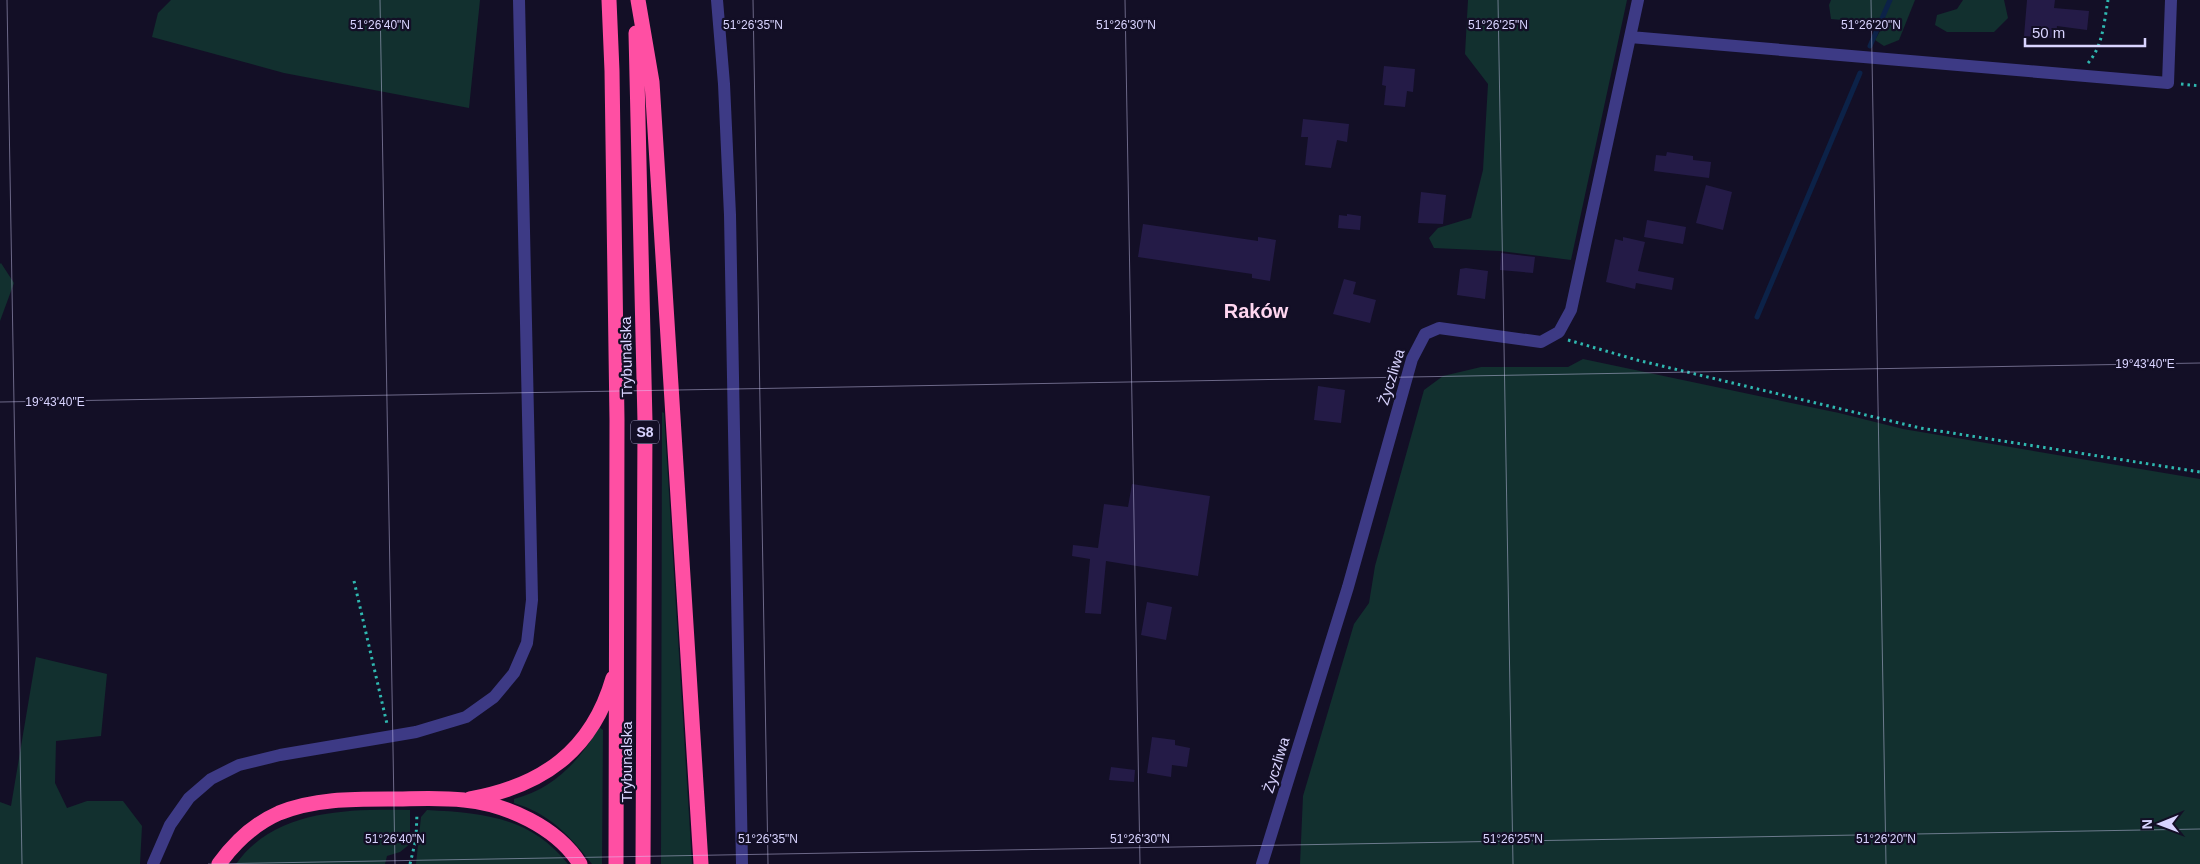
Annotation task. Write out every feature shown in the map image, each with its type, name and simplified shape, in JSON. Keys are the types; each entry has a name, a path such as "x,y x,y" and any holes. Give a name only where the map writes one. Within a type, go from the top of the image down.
{"highway":[{"name":"Trybunalska","path":"609,0 612,71 617,420 617,667"},
{"name":"Trybunalska","path":"637,0 645,422 643,864"},
{"path":"637,0 652,82 702,864"},
{"path":"219,864 233,846 252,829 291,809 335,800 463,800 521,786 550,771 569,756 580,743 595,719 617,667"},
{"name":"S8","path":"616,864 617,667"},
{"path":"463,800 507,811 538,825 564,843 580,864"}],"street":[{"path":"153,864 170,825 189,798 211,779 239,765 280,755 390,737 444,725 466,717 494,697 514,673 527,643 532,600 519,0"},
{"path":"717,0 724,84 730,214 742,864"},
{"path":"1559,332 1571,310 1638,0"},
{"path":"1630,38 2168,83 2171,0"},
{"name":"Życzliwa","path":"1262,864 1348,587 1412,359 1420,341 1425,334 1439,328 1448,327 1532,342 1550,338 1559,332"}],"path":[{"path":"2071,75 2084,67 2094,57 2102,36 2108,0"},
{"path":"2168,83 2200,86"},
{"path":"1559,332 1566,340 1637,360 1920,428 2200,472"},
{"path":"354,581 390,737"},
{"path":"410,864 416,839 417,799"}],"green space":[{"path":"171,0 480,0 469,108 284,73 152,37 158,13"},
{"path":"1468,0 1627,0 1571,260 1500,251 1434,248 1429,238 1438,228 1471,218 1483,170 1488,84 1465,54"},
{"path":"1831,0 1915,0 1899,40 1884,46 1875,40 1880,31 1854,21 1831,19 1829,5"},
{"path":"1963,0 2004,0 2008,18 1994,32 1947,32 1935,25 1937,15 1957,9"},
{"path":"0,264 14,283 0,321"},
{"path":"1583,359 1839,413 1903,429 2200,479 2200,864 1300,864 1303,796 1354,624 1369,603 1375,566 1424,390 1443,376 1481,367 1568,367"},
{"path":"662,412 664,413 692,864 661,864"},
{"path":"36,657 107,674 101,736 56,741 55,783 67,808 87,801 123,801 142,826 140,864 0,864 0,802 11,806"},
{"path":"599,727 603,730 602,864 592,864 558,827 538,813 514,803 514,799 541,788 564,772 583,751"},
{"path":"410,810 410,844 400,852 387,856 385,864 236,864 252,846 271,832 292,822 338,812"},
{"path":"427,810 468,813 505,820 538,836 568,864 416,864 421,817"}],"building":[{"path":"2027,0 2055,0 2054,8 2089,11 2087,30 2057,26 2056,38 2024,36"},
{"path":"1384,66 1415,69 1413,92 1407,91 1405,107 1384,105 1386,86 1382,85"},
{"path":"1303,119 1349,124 1347,142 1337,140 1331,168 1305,165 1308,137 1301,137"},
{"path":"1667,152 1693,156 1693,160 1711,162 1709,178 1654,171 1656,155 1666,156"},
{"path":"1706,185 1732,192 1723,230 1696,223"},
{"path":"1421,192 1446,195 1443,224 1418,223"},
{"path":"1347,214 1361,216 1360,230 1338,228 1339,215 1347,216"},
{"path":"1647,220 1686,227 1683,244 1644,237"},
{"path":"1143,224 1258,241 1258,237 1276,240 1270,281 1252,278 1252,274 1138,257"},
{"path":"1623,237 1645,242 1638,271 1674,278 1672,290 1636,283 1635,289 1606,282 1615,239 1623,241"},
{"path":"1501,253 1535,257 1533,273 1500,270"},
{"path":"1460,269 1488,271 1485,299 1457,295"},
{"path":"1344,279 1356,282 1353,294 1376,300 1370,323 1333,314"},
{"path":"1318,386 1345,390 1341,423 1314,420"},
{"path":"1132,484 1210,496 1198,576 1106,561 1101,614 1085,613 1090,559 1072,556 1073,545 1098,548 1104,504 1128,507"},
{"path":"1147,602 1172,607 1166,640 1141,635"},
{"path":"1152,737 1175,740 1175,745 1190,748 1187,767 1172,765 1171,777 1147,773"},
{"path":"1111,767 1135,770 1134,782 1109,780"}],"waterway":[{"path":"1870,46 1890,0"},
{"path":"1757,317 1860,73"}],"district":[{"name":"Raków","path":"1256,311"}]}
